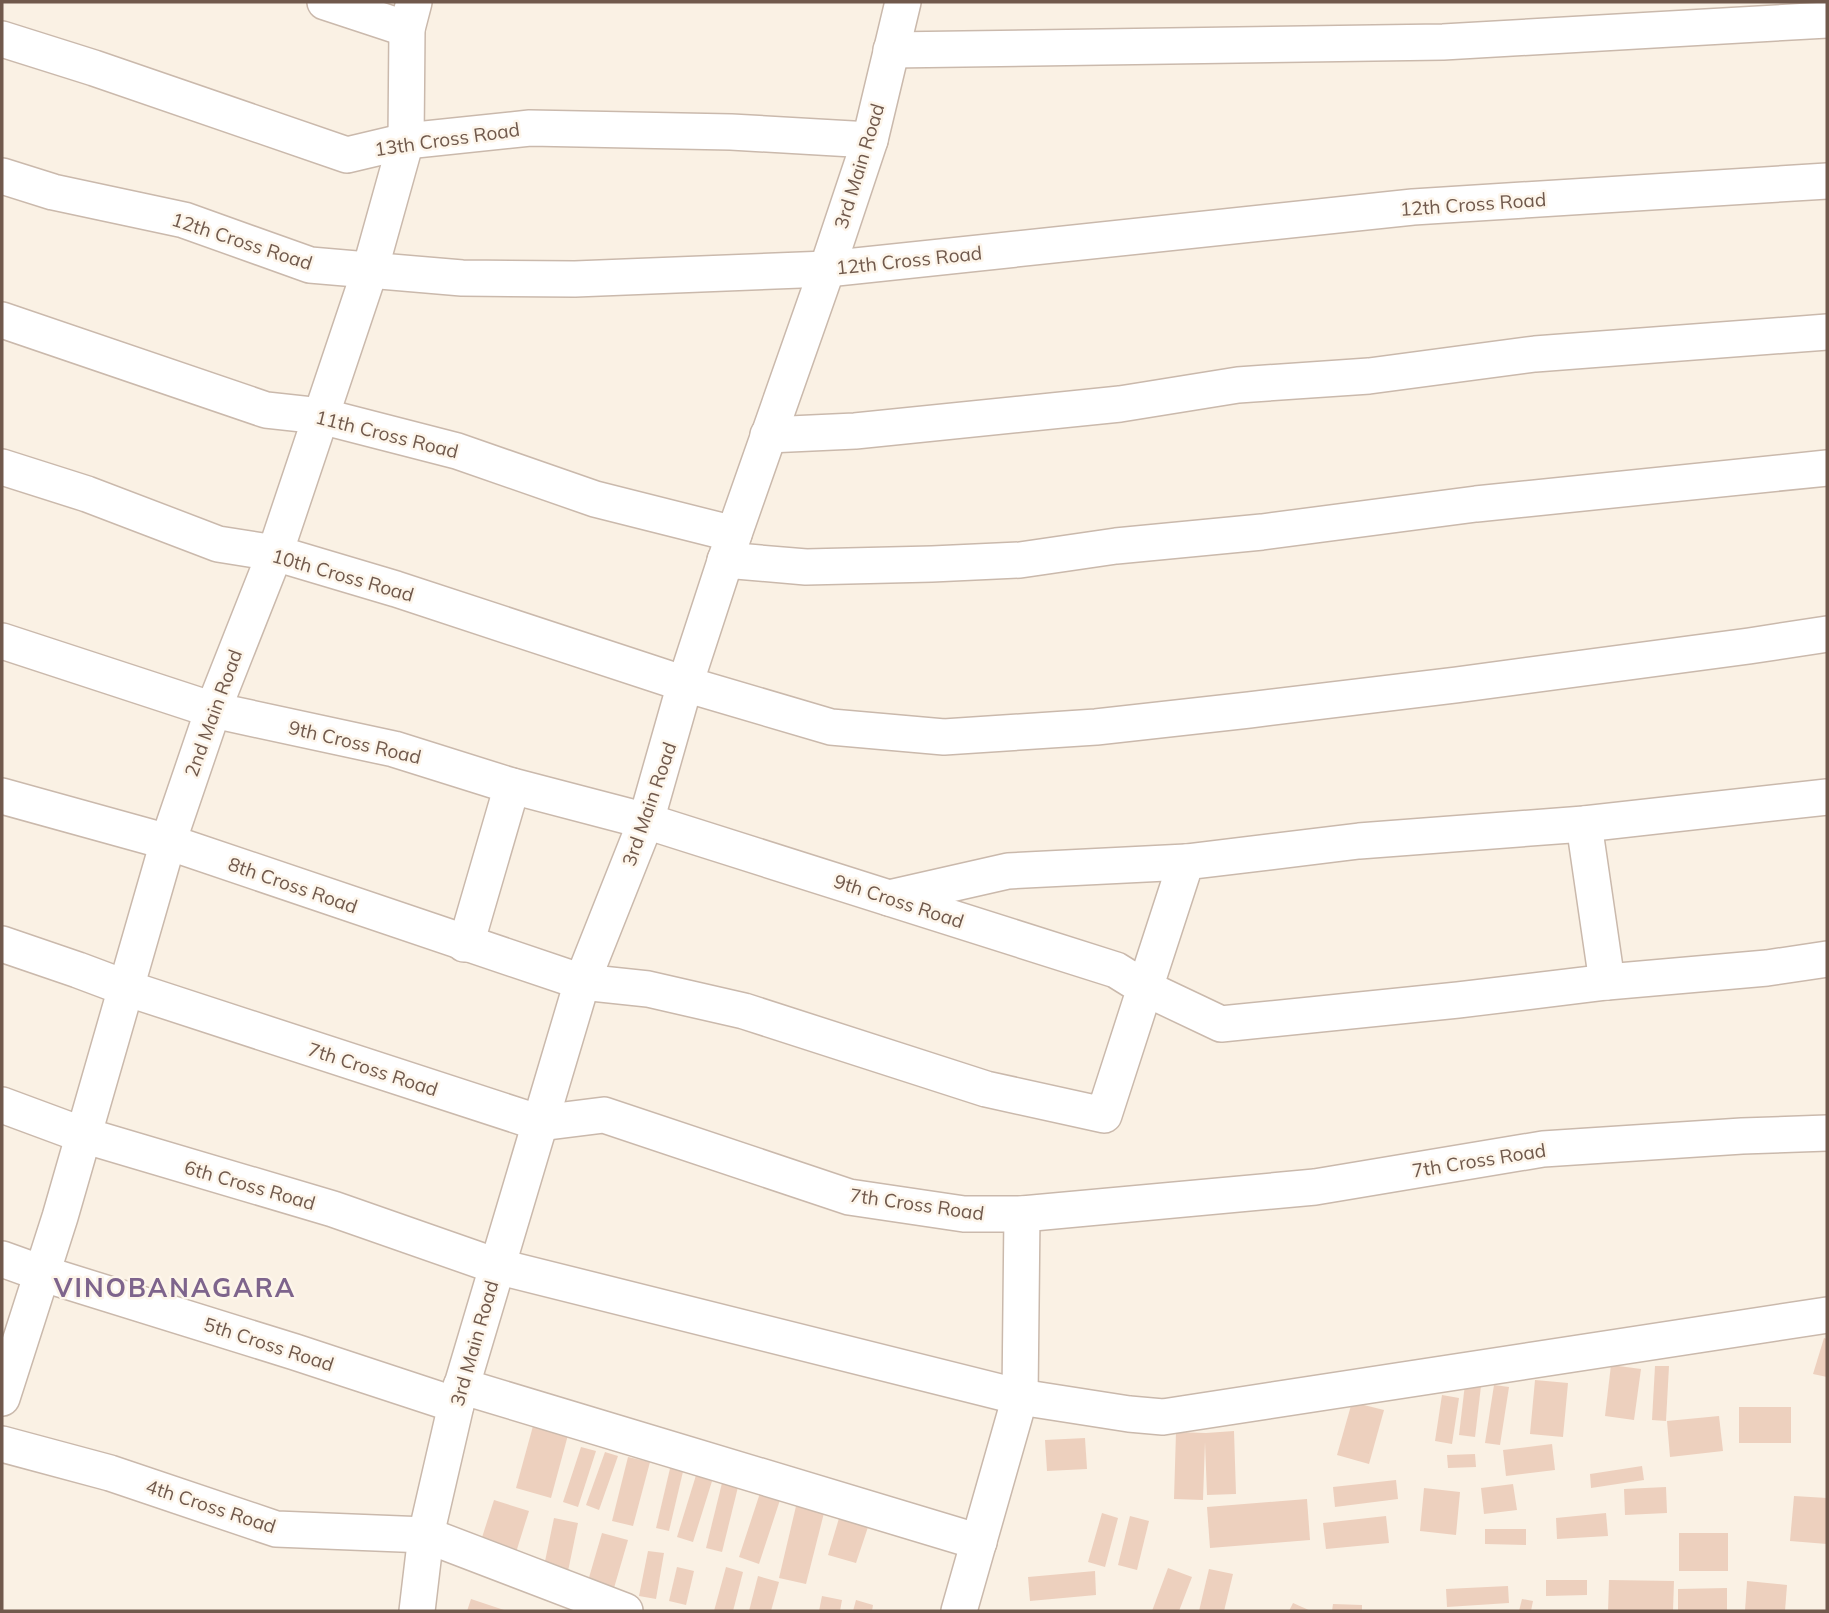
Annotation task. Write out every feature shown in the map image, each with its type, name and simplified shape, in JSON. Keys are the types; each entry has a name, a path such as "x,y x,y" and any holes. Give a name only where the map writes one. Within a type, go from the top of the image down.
{"street":[{"path":"325,2 410,15"},
{"name":"3rd Main Road","path":"417,1611 426,1535 458,1396 496,1266 582,982 646,821 685,684 729,547 870,139 903,2"},
{"path":"891,50 1443,42 1755,13 1827,20"},
{"name":"2nd Main Road","path":"2,1398 60,1217 168,842 212,710 275,554 370,270 406,141 410,15"},
{"name":"13th Cross Road","path":"2,39 347,155 406,141 530,128 731,132 870,139"},
{"name":"12th Cross Road","path":"2,176 53,192 184,220 310,265 462,278 575,279 827,269 1413,207 1827,181"},
{"name":"11th Cross Road","path":"2,320 266,410 321,416 457,451 729,547 806,567 1020,560 1476,505 1827,468"},
{"path":"768,435 855,431 1107,405 1238,385 1369,376 1535,354 1827,332"},
{"name":"10th Cross Road","path":"2,467 88,494 218,544 275,554 396,589 685,684 831,727 944,737 1096,726 1456,685 1827,634"},
{"name":"9th Cross Road","path":"2,641 212,710 394,749 512,786 646,821 1116,970 1145,988 1221,1024 1607,982 1767,968 1827,958"},
{"path":"465,944 512,786"},
{"name":"8th Cross Road","path":"2,796 168,842 582,982"},
{"path":"887,898 1009,871 1186,862 1359,841 1584,824 1827,797"},
{"path":"1584,824 1607,982"},
{"path":"582,982 648,989 744,1011 986,1089 1104,1115 1186,862"},
{"name":"7th Cross Road","path":"2,944 125,988 540,1123 604,1115 849,1197 964,1214 1022,1214 1315,1187 1543,1149 1827,1133"},
{"name":"6th Cross Road","path":"2,1105 83,1135 332,1209 496,1266 1020,1397 1129,1414 1163,1417 1827,1315"},
{"path":"959,1611 1020,1397 1022,1214"},
{"name":"5th Cross Road","path":"2,1259 295,1352 979,1542"},
{"name":"4th Cross Road","path":"2,1444 110,1473 276,1529 426,1535 625,1611"}],"building":[{"path":"1824,1338 1827,1339 1827,1377 1813,1374"},
{"path":"1611,1365 1641,1369 1634,1420 1605,1416"},
{"path":"1655,1366 1669,1366 1666,1421 1652,1420"},
{"path":"1535,1380 1568,1383 1563,1437 1530,1434"},
{"path":"1465,1384 1481,1386 1475,1437 1459,1435"},
{"path":"1494,1385 1509,1387 1500,1445 1485,1443"},
{"path":"1442,1395 1459,1398 1452,1444 1435,1441"},
{"path":"1352,1402 1384,1410 1369,1464 1337,1455"},
{"path":"1739,1407 1791,1407 1791,1443 1739,1443"},
{"path":"1719,1416 1723,1451 1670,1457 1667,1421"},
{"path":"533,1426 568,1435 551,1498 516,1488"},
{"path":"1234,1431 1236,1494 1207,1495 1205,1442 1203,1500 1174,1499 1176,1432"},
{"path":"1085,1438 1087,1469 1047,1471 1045,1440"},
{"path":"1552,1444 1555,1470 1506,1476 1503,1450"},
{"path":"581,1447 596,1451 578,1507 563,1502"},
{"path":"605,1452 618,1456 599,1510 586,1505"},
{"path":"1475,1454 1476,1467 1448,1468 1447,1455"},
{"path":"628,1457 650,1462 633,1526 612,1521"},
{"path":"672,1460 685,1463 669,1531 656,1528"},
{"path":"1642,1466 1644,1480 1591,1488 1590,1474"},
{"path":"697,1472 713,1478 693,1542 677,1537"},
{"path":"1396,1480 1398,1499 1335,1507 1333,1487"},
{"path":"722,1483 738,1487 722,1552 706,1548"},
{"path":"1513,1484 1517,1510 1484,1514 1481,1488"},
{"path":"1666,1487 1667,1513 1625,1515 1624,1489"},
{"path":"1424,1488 1460,1492 1456,1535 1420,1531"},
{"path":"760,1493 780,1500 759,1564 739,1557"},
{"path":"1794,1496 1827,1498 1827,1544 1790,1541"},
{"path":"1307,1499 1310,1540 1210,1548 1207,1507"},
{"path":"494,1500 529,1511 512,1565 477,1553"},
{"path":"797,1502 825,1509 806,1584 779,1578"},
{"path":"1102,1513 1118,1518 1105,1567 1088,1562"},
{"path":"1606,1513 1608,1536 1557,1539 1556,1518"},
{"path":"840,1515 869,1524 856,1563 828,1555"},
{"path":"1130,1516 1149,1521 1137,1570 1118,1565"},
{"path":"1386,1516 1389,1543 1326,1549 1323,1523"},
{"path":"554,1518 578,1523 567,1576 543,1571"},
{"path":"1485,1529 1526,1529 1526,1545 1485,1544"},
{"path":"602,1533 628,1540 614,1588 588,1581"},
{"path":"1679,1533 1728,1533 1728,1571 1679,1571"},
{"path":"648,1551 664,1553 656,1599 639,1596"},
{"path":"677,1567 694,1571 686,1605 669,1601"},
{"path":"726,1567 743,1572 733,1611 714,1611"},
{"path":"1168,1568 1192,1577 1179,1611 1152,1611"},
{"path":"1209,1569 1233,1574 1224,1611 1199,1611"},
{"path":"1095,1571 1096,1595 1030,1601 1028,1577"},
{"path":"758,1576 779,1582 771,1611 749,1611"},
{"path":"1546,1580 1587,1580 1587,1595 1546,1596"},
{"path":"1609,1580 1674,1581 1673,1611 1608,1611"},
{"path":"1747,1581 1787,1585 1785,1611 1745,1611"},
{"path":"1508,1586 1509,1603 1447,1607 1446,1589"},
{"path":"1727,1588 1727,1611 1678,1611 1678,1589"},
{"path":"822,1596 842,1600 840,1611 819,1611"},
{"path":"471,1599 507,1611 467,1611"},
{"path":"1522,1599 1533,1601 1531,1611 1519,1611"},
{"path":"856,1600 873,1605 872,1611 853,1611"},
{"path":"1293,1603 1311,1611 1289,1611"},
{"path":"1333,1604 1362,1605 1362,1611 1332,1611"}],"district":[{"name":"VINOBANAGARA","path":"175,1288"}]}
